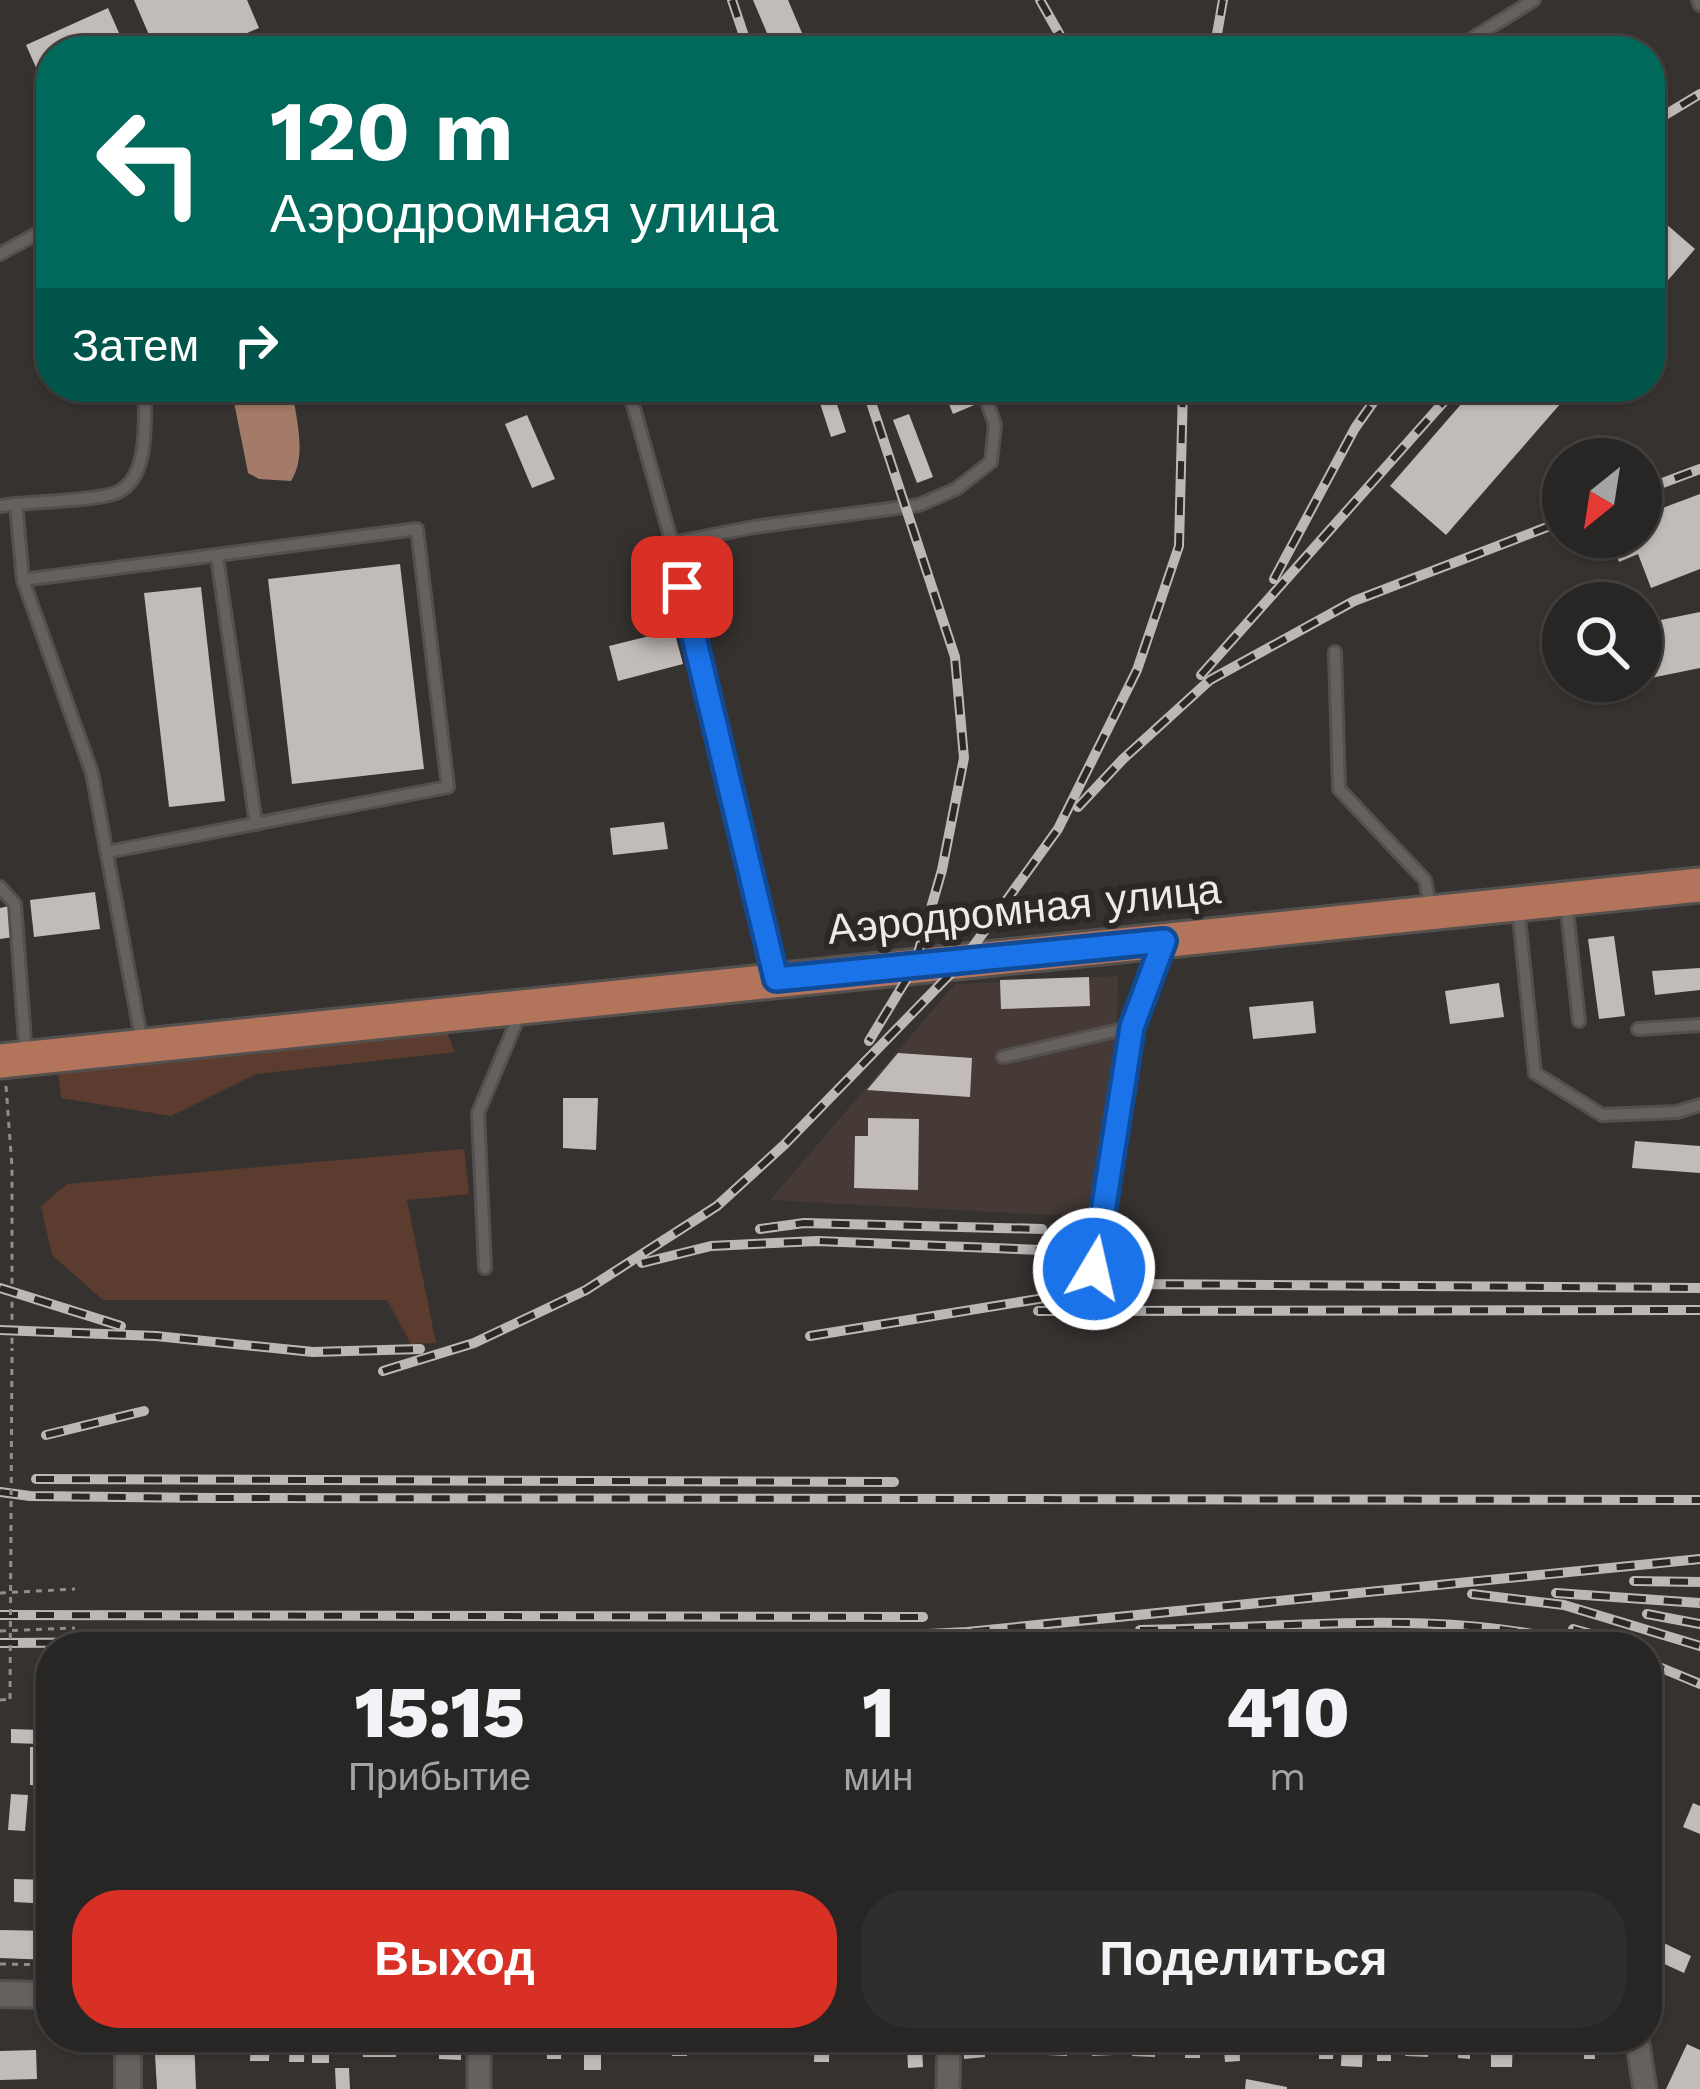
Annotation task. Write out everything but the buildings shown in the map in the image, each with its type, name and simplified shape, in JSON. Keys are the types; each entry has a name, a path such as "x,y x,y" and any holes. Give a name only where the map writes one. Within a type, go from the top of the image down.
{"main road":[{"name":"Аэродромная улица","path":"10,1060 1700,885"}],"street":[{"path":"0,1994 36,1995"},
{"path":"128,2052 128,2089"},
{"path":"479,2052 479,2089"},
{"path":"948,2089 949,2052"},
{"path":"1639,2052 1645,2089"}],"lane":[{"path":"1476,36 1534,0"},
{"path":"0,254 36,234"},
{"path":"0,506 118,492 135,476 143,448 145,402"},
{"path":"632,402 672,543 776,979"},
{"path":"672,543 919,505 956,489 991,462 995,424 987,402"},
{"path":"16,504 22,580 92,772 143,1046"},
{"path":"22,580 417,530 448,787 107,852"},
{"path":"217,557 256,824"},
{"path":"1335,652 1339,789 1424,880 1431,910"},
{"path":"0,887 15,904 10,1060"},
{"path":"1566,898 1579,1022"},
{"path":"1517,904 1535,1072 1602,1115 1677,1112 1700,1105"},
{"path":"1094,1269 1132,1027 1164,941"},
{"path":"485,1268 478,1113 523,1007"},
{"path":"1638,1029 1700,1024"},
{"path":"1004,1057 1132,1027"}],"path":[{"path":"0,1700 10,1700 10,1060"},
{"path":"0,1594 75,1589"},
{"path":"0,1631 75,1628"},
{"path":"0,1964 36,1965"}],"shaded area":[{"path":"234,402 294,402 300,447 291,481 259,479 248,473"},
{"path":"1118,976 1117,1031 1091,1217 770,1200 955,984"},
{"path":"446,1030 455,1052 256,1074 171,1116 61,1098 58,1072"},
{"path":"464,1149 469,1194 407,1200 436,1343 411,1344 387,1300 103,1300 52,1255 41,1206 67,1184"}],"railway":[{"path":"732,0 744,36"},
{"path":"1040,0 1060,36"},
{"path":"1217,36 1223,0"},
{"path":"1665,115 1700,94"},
{"path":"869,1041 914,967 942,870 964,758 955,657 871,402"},
{"path":"383,1371 474,1343 586,1290 717,1206 784,1145 962,962 1058,829 1137,670 1179,546 1183,402"},
{"path":"1274,579 1373,402"},
{"path":"1201,675 1444,402"},
{"path":"1662,483 1700,469"},
{"path":"1078,807 1210,680 1354,601 1542,529"},
{"path":"760,1229 804,1223 1042,1229"},
{"path":"642,1263 711,1246 817,1241 1041,1250"},
{"path":"810,1336 1131,1284 1700,1288"},
{"path":"0,1288 121,1326"},
{"path":"1038,1311 1700,1310"},
{"path":"0,1330 156,1336 313,1352 420,1349"},
{"path":"46,1435 144,1411"},
{"path":"36,1479 894,1482"},
{"path":"0,1492 211,1498 1700,1500"},
{"path":"967,1632 1700,1559"},
{"path":"1634,1581 1700,1582"},
{"path":"1556,1593 1700,1603"},
{"path":"1472,1594 1564,1605 1654,1632"},
{"path":"1647,1614 1700,1624"},
{"path":"0,1615 923,1617"},
{"path":"1140,1630 1424,1623 1520,1632"},
{"path":"1573,1629 1584,1632"},
{"path":"1662,1635 1700,1646"},
{"path":"0,1643 36,1643"},
{"path":"1662,1668 1700,1684"}],"route":[{"path":"682,587 776,979 1164,941 1132,1027 1094,1269"}]}
